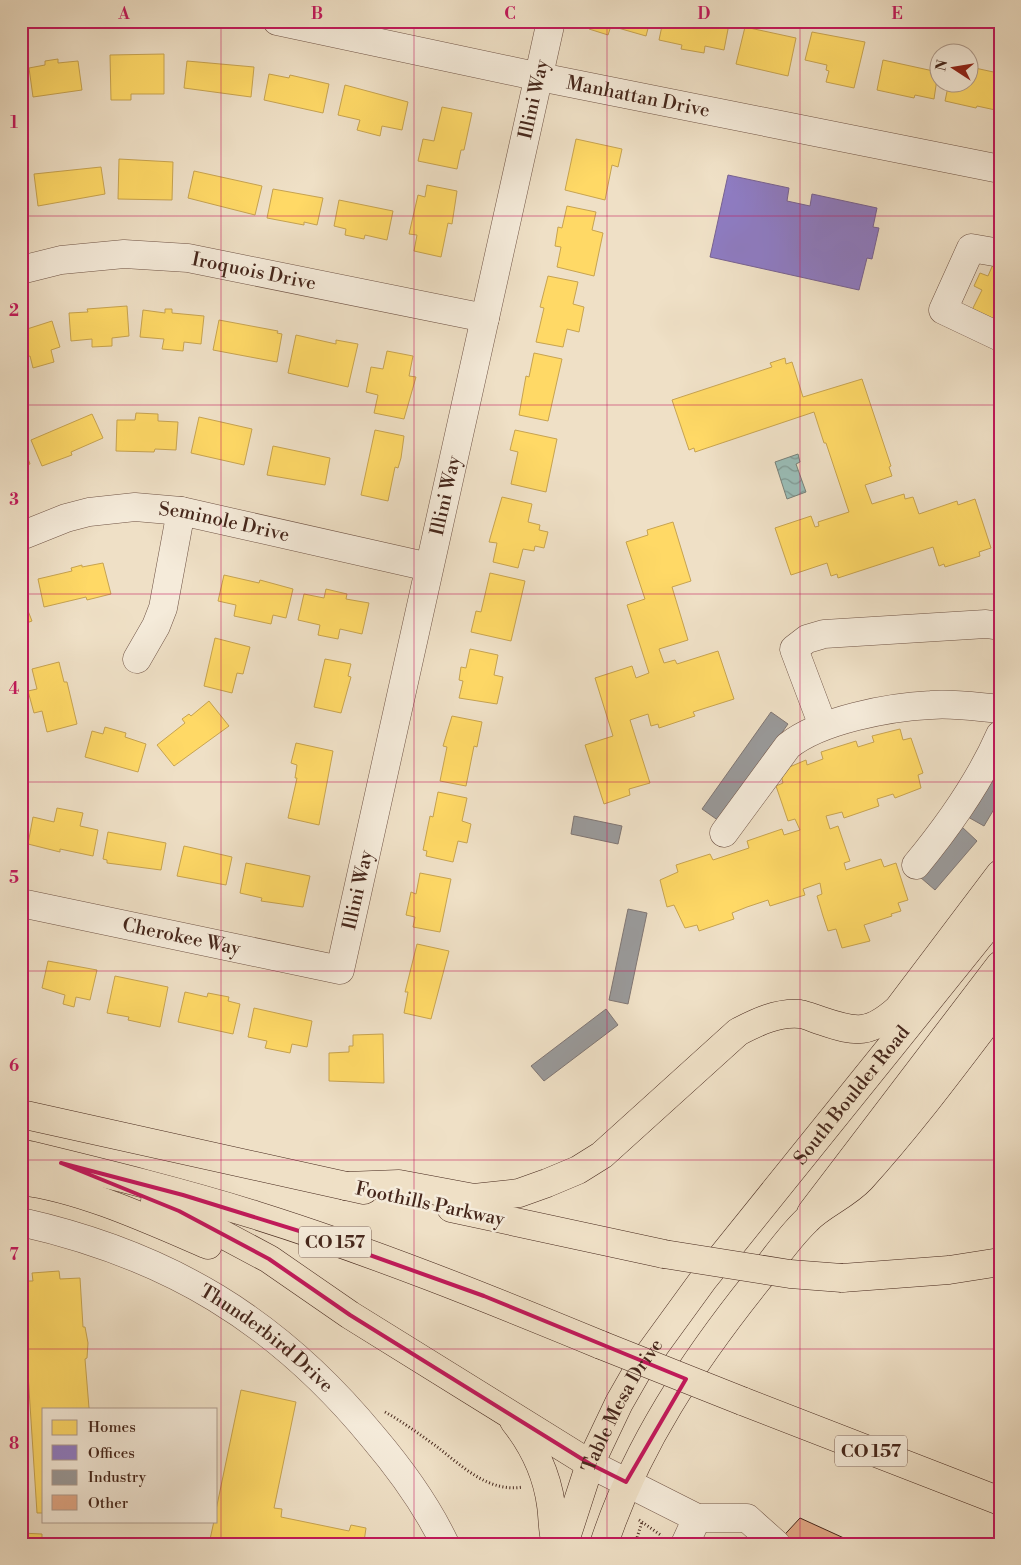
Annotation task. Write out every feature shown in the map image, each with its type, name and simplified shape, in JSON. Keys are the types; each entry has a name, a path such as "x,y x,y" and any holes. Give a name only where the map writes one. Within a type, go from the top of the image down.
{"main road":[{"path":"346,1186 399,1184 474,1198 519,1193 578,1170 602,1155 623,1137 738,1032 759,1021 782,1015 800,1014 840,1027 860,1030 870,1029 886,1020 898,1009 1000,874"},
{"name":"South Boulder Road","path":"703,1280 1000,911"},
{"name":"South Boulder Road","path":"750,1291 808,1218 1000,965"},
{"path":"808,1218 832,1203 859,1181 899,1136 1000,1005"},
{"name":"Foothills Parkway","path":"21,1114 664,1254 790,1274 842,1278"},
{"name":"CO 157","path":"21,1154 183,1194 325,1239 484,1296 601,1345 1000,1501"},
{"path":"61,1163 179,1211 269,1258 350,1315 590,1464"},
{"path":"21,1181 85,1197 162,1225 240,1259 350,1315"},
{"path":"842,1278 949,1270 1000,1262"},
{"path":"842,1278 911,1282 956,1282 1000,1276"},
{"name":"Table Mesa Drive","path":"564,1544 590,1464 615,1410 638,1368 703,1280"},
{"name":"Table Mesa Drive","path":"604,1544 626,1482 658,1420 704,1351 750,1291"},
{"path":"507,1412 532,1447 546,1480 556,1544"}],"street":[{"name":"Manhattan Drive","path":"277,21 540,77 1000,169"},
{"name":"Illini Way","path":"340,970 551,21"},
{"path":"1000,253 970,248 943,310 1000,337"},
{"name":"Iroquois Drive","path":"21,270 61,260 124,254 188,258 485,318"},
{"name":"Seminole Drive","path":"21,536 89,512 135,507 181,511 429,567"},
{"path":"137,659 156,626 163,608 181,511"},
{"path":"823,726 794,648 806,639 824,634 986,624 1000,626"},
{"path":"724,833 788,746 800,736 823,726 894,710 932,704 1000,709"},
{"path":"916,864 946,828 988,762 1000,735"},
{"name":"Cherokee Way","path":"21,903 340,970"},
{"name":"Thunderbird Drive","path":"21,1222 69,1233 161,1267 224,1302 260,1326 291,1350 356,1416 404,1474 445,1544"},
{"path":"590,1464 697,1518 747,1518 776,1544"},
{"path":"685,1544 697,1518"},
{"path":"697,1518 706,1544"}],"path":[{"path":"635,1544 642,1522"}],"highlighted area":[{"path":"61,1163 183,1195 325,1239 484,1296 686,1379 626,1482 590,1464 350,1315 269,1259 179,1211"}],"water":[{"path":"798,454 800,462 796,464 806,492 787,499 775,462"}],"building: Homes":[{"path":"591,21 650,21 646,36 611,26 608,35 589,29"},
{"path":"663,21 716,21 729,24 724,50 705,46 704,53 681,49 682,45 659,40"},
{"path":"745,27 796,38 788,76 736,64"},
{"path":"812,32 865,42 854,88 826,82 829,71 826,70 827,65 805,60"},
{"path":"164,54 164,94 131,94 131,100 111,100 110,55"},
{"path":"58,59 58,63 78,61 82,90 33,97 29,68 45,65 45,61"},
{"path":"883,60 928,70 928,92 935,92 934,99 915,95 914,98 877,90"},
{"path":"187,61 254,67 251,97 184,88"},
{"path":"978,69 998,73 996,82 1000,83 1000,111 945,101 947,92 978,92"},
{"path":"269,74 289,78 290,75 329,84 323,113 264,100"},
{"path":"345,85 408,102 402,130 382,126 380,136 357,130 360,120 338,115"},
{"path":"442,107 472,113 464,150 461,150 457,169 418,161 423,139 434,141"},
{"path":"576,139 622,149 618,167 612,165 605,200 565,190"},
{"path":"119,159 173,162 172,200 118,199"},
{"path":"101,167 105,194 38,206 34,174"},
{"path":"194,171 262,186 255,215 188,198"},
{"path":"427,185 457,191 452,224 448,223 441,257 414,251 417,235 409,234 418,195 425,197"},
{"path":"273,189 323,198 317,225 304,222 304,225 267,218"},
{"path":"339,200 393,211 387,240 365,235 364,239 345,235 346,229 334,226"},
{"path":"567,206 596,212 592,230 603,233 594,276 557,267 561,247 555,246 558,227 562,228"},
{"path":"994,262 1000,265 1000,326 971,312 982,290 974,286 980,273 988,276"},
{"path":"548,276 578,282 573,304 584,307 579,332 567,329 563,347 536,342 544,308 540,307"},
{"path":"127,306 129,336 112,338 112,346 92,347 92,339 71,341 69,313 88,312 87,309"},
{"path":"165,309 172,309 172,313 204,316 201,344 184,342 183,351 162,349 164,339 140,337 143,310 165,313"},
{"path":"219,320 278,331 277,333 282,334 277,362 213,350"},
{"path":"52,321 60,347 51,350 54,362 33,368 30,356 21,359 21,322 24,330"},
{"path":"296,335 336,344 336,340 358,344 348,387 288,373"},
{"path":"387,351 413,356 409,376 416,377 404,419 374,413 378,395 366,392 371,367 383,369"},
{"path":"534,353 562,359 548,421 519,415 526,376 529,377"},
{"path":"785,358 786,364 792,362 803,397 862,379 891,466 889,467 892,476 865,485 872,504 904,494 905,499 913,497 919,514 957,501 958,505 975,499 991,548 979,552 980,556 945,567 944,564 939,566 933,547 838,578 837,574 831,576 827,563 791,575 775,528 811,516 815,527 819,526 818,522 849,512 814,412 695,452 694,448 689,450 672,400 772,367 770,363"},
{"path":"136,413 158,414 158,421 178,422 176,450 155,449 154,452 116,451 117,420 135,420"},
{"path":"92,414 103,438 71,452 72,455 42,466 31,440"},
{"path":"199,417 252,429 244,465 191,453"},
{"path":"375,430 404,436 401,458 398,468 395,467 388,501 361,495"},
{"path":"515,430 557,439 546,492 511,484 518,452 510,450"},
{"path":"21,439 30,464 21,467"},
{"path":"273,446 330,458 325,485 267,475"},
{"path":"502,497 532,504 528,522 540,525 539,530 548,532 544,548 535,546 534,551 523,549 518,568 493,562 497,543 489,542"},
{"path":"673,522 691,581 672,587 688,640 659,649 664,663 675,660 677,664 718,651 734,699 693,712 695,716 659,728 658,724 651,726 648,714 630,720 650,783 629,789 630,795 604,804 585,745 613,736 595,678 632,666 636,678 649,673 627,605 645,599 626,542 648,535 647,530"},
{"path":"103,563 111,594 87,600 86,597 44,607 38,579 72,571 71,568 82,565 82,567"},
{"path":"490,573 525,581 511,641 471,632 476,611 481,612"},
{"path":"224,575 259,583 260,580 293,589 286,618 273,615 271,624 234,616 236,605 218,601"},
{"path":"326,589 347,594 346,599 369,603 362,634 340,629 338,639 318,635 320,625 298,620 304,594 324,598"},
{"path":"21,593 32,621 21,625"},
{"path":"215,638 250,647 243,674 237,673 232,693 204,686"},
{"path":"470,649 498,655 494,675 503,677 497,704 459,698 463,681 459,680 461,667 466,668"},
{"path":"325,659 351,664 348,676 351,677 341,713 314,707"},
{"path":"59,662 64,682 67,682 77,724 47,732 42,711 34,713 28,691 37,689 32,669"},
{"path":"209,701 229,726 174,766 157,745 185,723 182,719 189,714 191,716"},
{"path":"452,716 482,722 477,747 474,746 466,786 440,781 447,747 443,746"},
{"path":"105,727 126,733 125,737 146,744 138,772 85,757 92,731 103,734"},
{"path":"900,729 903,740 911,738 923,773 918,775 921,788 895,798 893,794 877,799 879,806 844,818 842,812 826,816 830,829 838,826 850,861 844,863 846,870 881,859 884,867 896,863 908,900 898,903 901,911 864,925 870,941 842,948 836,929 828,931 817,896 822,894 820,883 803,889 805,895 770,906 768,900 747,907 732,913 734,919 699,931 697,925 685,928 674,905 667,907 660,880 678,872 676,865 710,854 713,860 749,848 747,841 782,829 784,835 800,830 795,819 788,821 776,786 783,783 780,771 806,760 807,765 823,759 821,752 856,741 858,747 874,742 872,736"},
{"path":"296,743 333,751 319,825 288,818 297,778 295,778 297,765 291,763"},
{"path":"438,792 467,798 462,821 471,824 467,843 458,841 453,862 426,856 427,851 423,850 430,816 433,817"},
{"path":"57,808 83,813 80,826 98,830 93,856 60,849 60,852 28,844 33,817 54,822"},
{"path":"108,832 166,843 161,870 107,863 107,860 103,859"},
{"path":"184,846 232,857 226,885 177,876"},
{"path":"246,863 310,876 303,907 261,901 262,898 240,893"},
{"path":"420,873 451,879 440,932 413,927 415,917 406,915 411,892 416,894"},
{"path":"417,944 449,951 431,1019 404,1013 408,992 405,992"},
{"path":"48,961 97,970 90,1000 76,997 74,1007 63,1004 65,995 42,988"},
{"path":"115,976 168,987 160,1027 128,1020 129,1017 107,1013"},
{"path":"185,992 207,997 208,993 229,997 228,1001 240,1004 233,1034 178,1022"},
{"path":"254,1008 312,1021 307,1047 292,1044 290,1053 265,1048 267,1041 248,1037"},
{"path":"383,1034 384,1083 329,1081 329,1053 349,1052 349,1046 353,1046 353,1035"},
{"path":"59,1271 60,1279 80,1278 83,1327 85,1327 88,1343 87,1358 85,1359 89,1408 42,1408 42,1513 37,1513 22,1281 33,1281 32,1273"},
{"path":"241,1390 296,1402 274,1508 282,1509 281,1517 349,1531 351,1525 366,1528 364,1542 371,1544 209,1544 214,1522 218,1522 218,1500"},
{"path":"21,1533 42,1534 42,1544 21,1544"}],"building: Offices":[{"path":"728,175 789,188 787,201 810,206 812,194 877,208 873,227 879,228 872,259 867,258 859,290 710,257"}],"building: Industry":[{"path":"771,712 788,724 719,821 702,809"},
{"path":"1000,761 1000,799 984,826 968,817"},
{"path":"574,816 622,826 618,844 571,834"},
{"path":"962,827 977,841 935,890 920,877"},
{"path":"628,909 647,913 628,1004 609,1000"},
{"path":"606,1009 618,1025 544,1081 531,1066"}],"building: Other":[{"path":"800,1518 857,1544 776,1544"}]}
